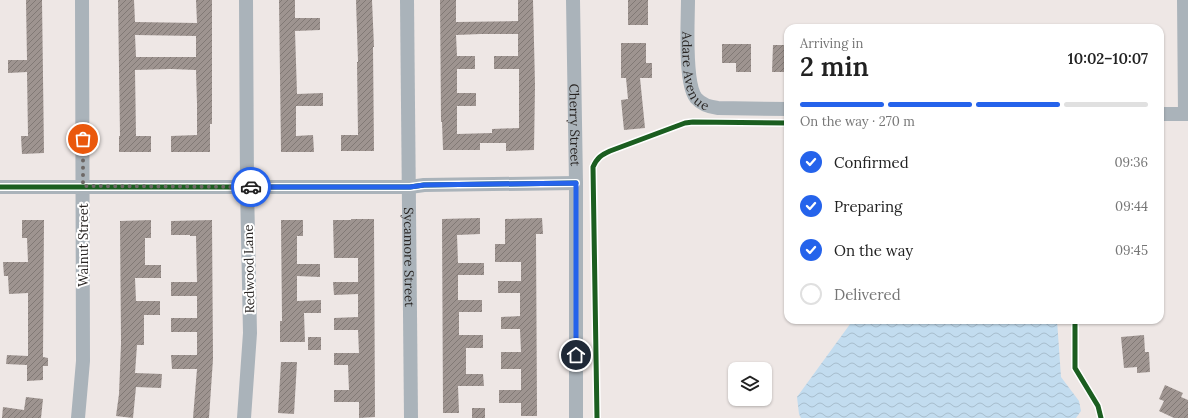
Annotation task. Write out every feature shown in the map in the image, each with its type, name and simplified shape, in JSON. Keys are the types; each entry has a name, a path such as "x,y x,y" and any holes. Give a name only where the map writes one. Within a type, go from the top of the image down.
{"street":[{"name":"Walnut Street","path":"78,418 84,361 82,0"},
{"name":"Redwood Lane","path":"244,418 250,333 247,186 246,0"},
{"name":"Sycamore Street","path":"407,0 412,418"},
{"name":"Cherry Street","path":"573,0 576,183 576,418"},
{"name":"Adare Avenue","path":"688,0 688,75 692,90 701,103 709,107 718,108 784,109"},
{"path":"1164,114 1187,114 1184,0"},
{"path":"0,187 410,187 424,185 576,183"}],"water":[{"path":"850,324 1057,324 1061,377 1079,401 1081,411 1076,418 801,418 799,414 797,397"}],"building":[{"path":"26,0 42,0 44,153 22,154 21,136 28,136 27,72 8,73 8,60 27,60"},
{"path":"118,0 134,0 135,22 197,23 196,0 212,0 212,124 210,124 210,152 171,152 171,136 197,135 196,70 135,70 136,136 151,136 151,152 119,152","holes":["135,35 196,36 196,57 136,57"]},
{"path":"279,0 295,0 295,18 320,18 320,30 295,31 297,94 323,93 323,106 296,106 296,136 313,135 314,152 281,152"},
{"path":"356,0 372,0 374,47 374,151 341,151 341,135 358,135"},
{"path":"440,0 456,0 456,22 518,21 518,0 533,0 535,85 534,150 506,151 506,143 480,143 480,150 443,150 441,122","holes":["518,34 518,56 494,56 494,69 519,69 519,128 492,129 492,133 457,134 457,106 476,106 476,93 457,93 457,69 475,69 475,56 457,56 456,35"]},
{"path":"628,0 648,0 648,25 628,25"},
{"path":"621,43 646,43 646,63 652,63 652,78 640,78 645,128 624,130 621,100 628,99 626,78 621,78"},
{"path":"722,44 751,44 751,72 736,72 736,63 722,63"},
{"path":"773,45 784,45 784,72 772,72"},
{"path":"480,218 480,234 457,235 458,263 484,263 484,275 458,275 458,300 482,300 482,312 459,312 459,335 483,335 483,348 466,348 466,374 483,374 484,386 458,386 459,413 443,413 442,219"},
{"path":"542,218 543,234 536,234 537,416 521,416 521,403 499,403 499,390 521,390 521,369 501,369 501,352 521,352 520,329 501,329 501,317 520,316 520,293 498,293 498,281 521,281 521,262 495,262 495,244 505,244 505,219"},
{"path":"374,219 375,417 359,418 359,402 334,402 334,390 349,390 348,365 334,365 334,353 359,353 358,330 334,330 334,318 358,317 358,294 334,295 333,282 358,282 358,258 334,258 333,220"},
{"path":"22,220 44,220 43,357 48,358 48,366 43,366 43,380 27,381 27,365 6,364 7,355 28,356 28,293 9,294 8,276 4,276 3,262 28,262 27,238 22,238"},
{"path":"151,220 151,238 145,238 145,265 161,265 161,278 135,278 136,301 160,301 160,315 144,315 144,345 137,345 135,373 162,374 161,388 136,387 133,418 116,416 119,394 121,344 120,221"},
{"path":"212,220 213,359 209,418 193,418 197,369 172,369 171,355 197,355 197,332 171,332 171,318 197,318 197,296 171,296 171,282 197,282 196,236 171,235 171,221"},
{"path":"281,220 303,220 303,236 297,236 297,264 320,264 320,277 297,276 297,301 321,300 321,313 304,313 305,342 280,342 280,321 282,321"},
{"path":"1144,335 1145,352 1149,352 1150,372 1137,373 1137,367 1124,368 1121,337"},
{"path":"308,337 321,337 321,350 308,350"},
{"path":"281,362 297,362 294,414 278,413"},
{"path":"1165,385 1183,393 1181,397 1188,400 1188,418 1174,418 1159,411 1164,401 1159,399"},
{"path":"26,397 43,399 41,418 2,418 3,407 24,410"},
{"path":"472,408 485,408 485,418 472,418"}],"cycle path":[{"path":"597,418 593,167 596,161 602,155 610,151 685,123 784,123"},
{"path":"0,187 410,187 424,185 576,183"},
{"path":"1075,324 1075,368 1098,406 1101,418"}],"way so far":[{"path":"83,139 83,186 251,187"}],"route":[{"path":"251,187 410,187 424,185 576,183 576,355"}]}
